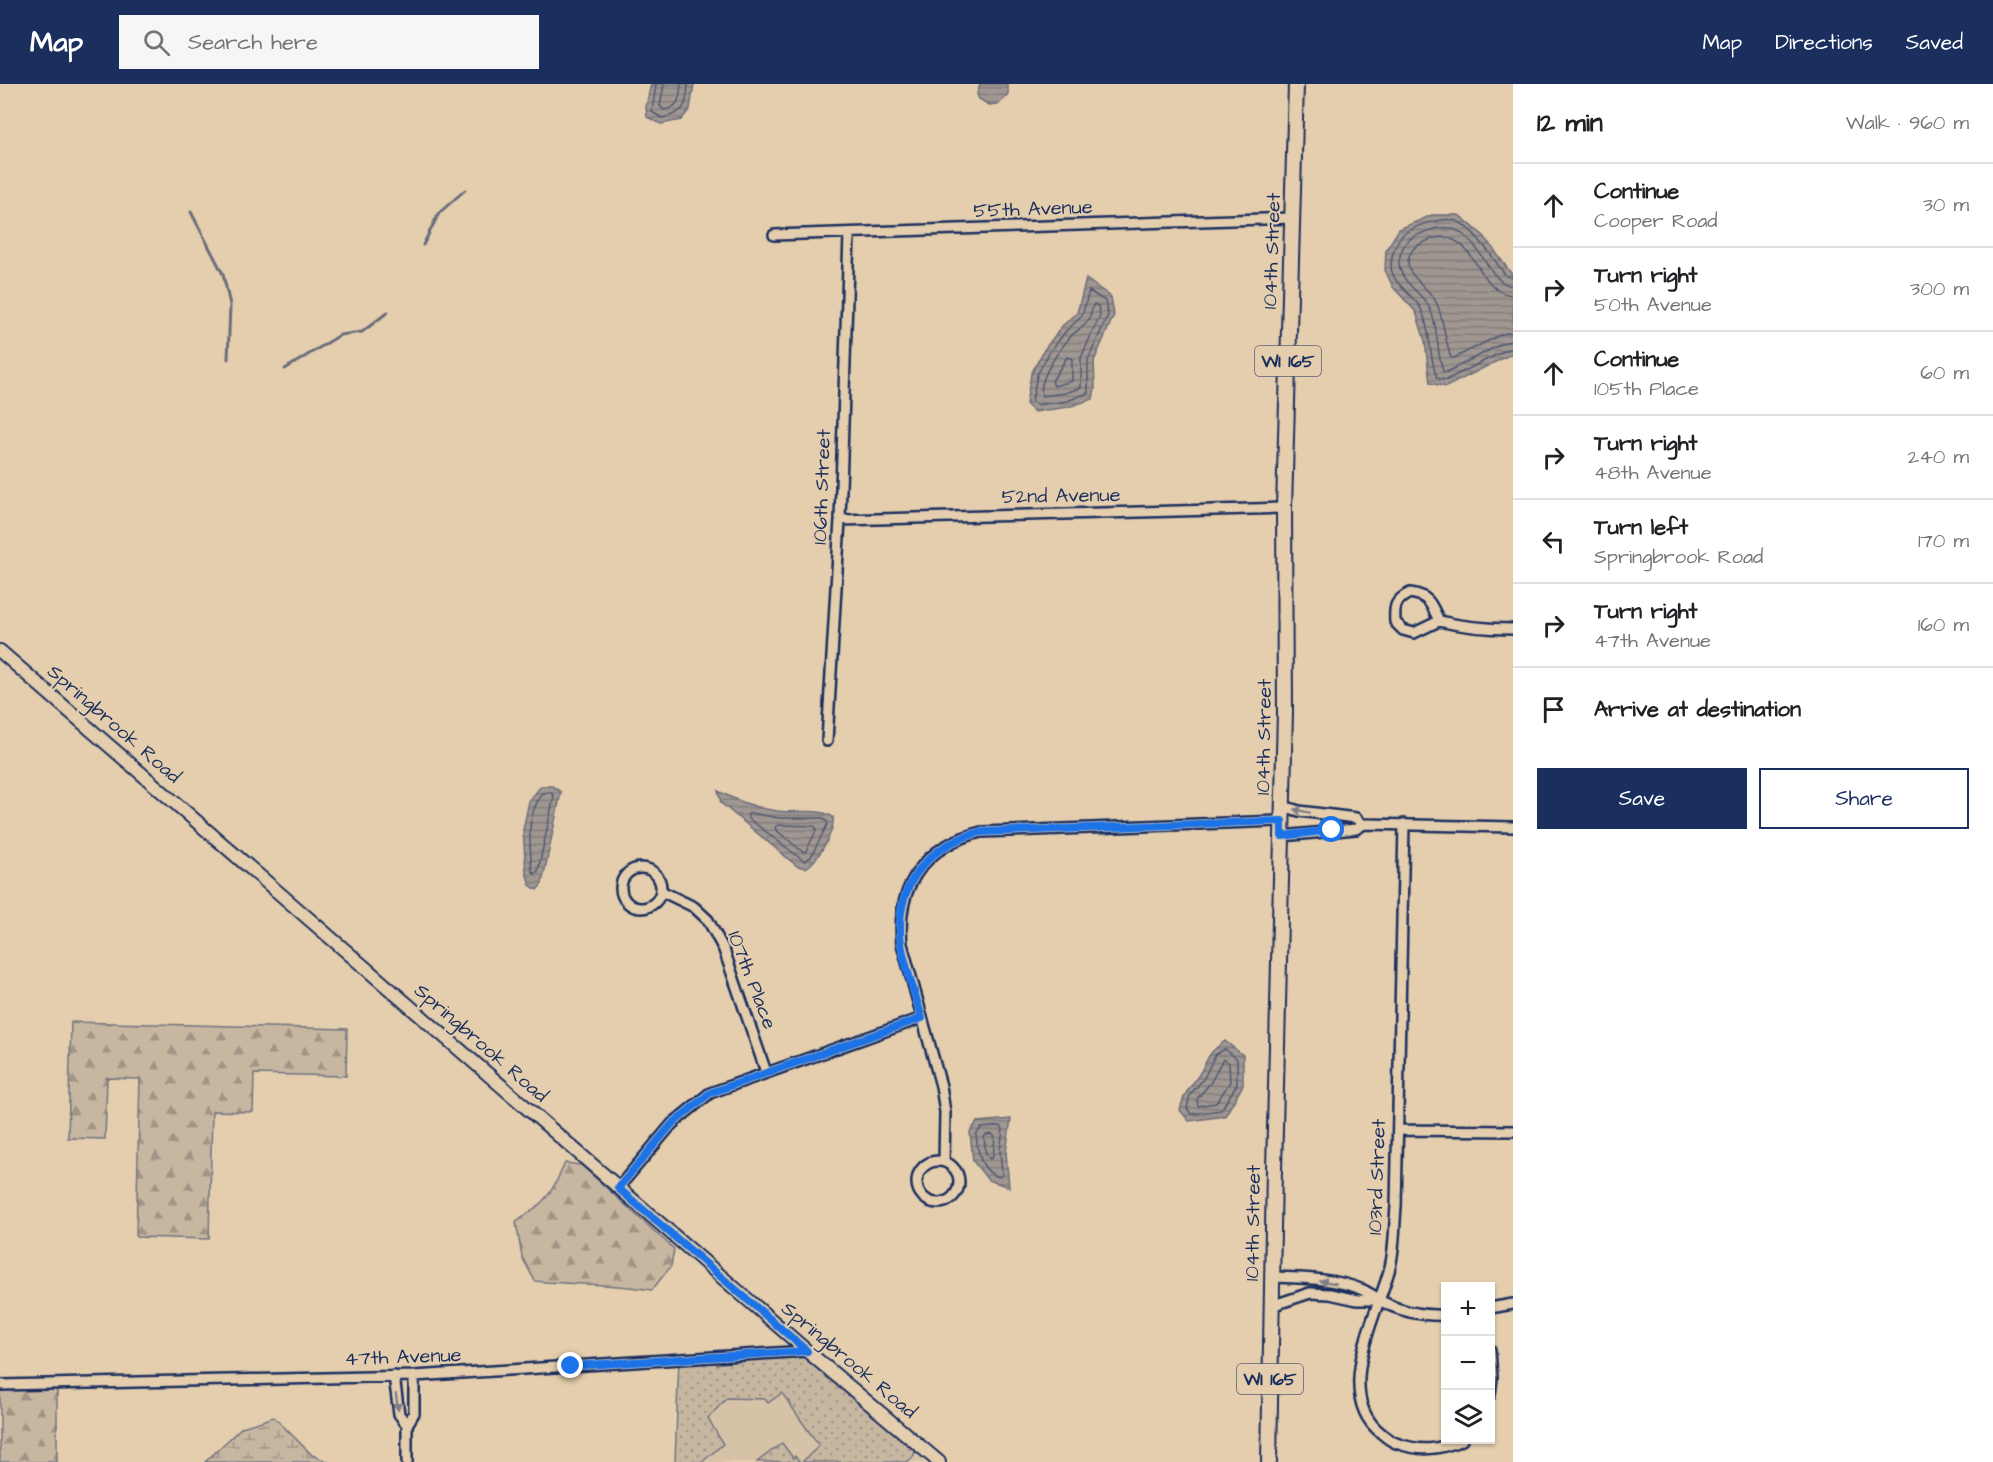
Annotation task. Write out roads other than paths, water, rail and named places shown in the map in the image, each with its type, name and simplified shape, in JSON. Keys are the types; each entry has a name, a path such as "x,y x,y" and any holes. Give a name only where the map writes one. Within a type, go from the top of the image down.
{"main road":[{"name":"104th Street","path":"1269,1462 1285,712 1284,508 1296,84"}],"street":[{"name":"55th Avenue","path":"774,235 1292,218"},
{"name":"106th Street","path":"827,741 840,520 849,234"},
{"name":"52nd Avenue","path":"840,520 1284,508"},
{"path":"1439,621 1431,604 1423,595 1410,593 1400,597 1394,609 1395,622 1403,630 1414,633 1439,621 1460,627 1513,629"},
{"name":"Springbrook Road","path":"0,651 618,1188 939,1462"},
{"path":"1283,806 1299,811 1356,818 1362,824"},
{"path":"944,1162 944,1105 941,1086 902,944 900,926 903,905 914,875 939,849 967,835 981,832 1282,821"},
{"path":"1282,836 1356,829 1362,824 1513,827"},
{"name":"103rd Street","path":"1404,824 1396,1204 1390,1268 1365,1346 1358,1379 1361,1406 1372,1426 1391,1441 1413,1449 1444,1447 1452,1444"},
{"name":"107th Place","path":"642,868 659,878 661,891 655,903 643,909 626,902 621,890 625,877 635,869 642,868"},
{"name":"107th Place","path":"661,891 694,908 708,920 724,950 766,1072"},
{"path":"618,1188 672,1124 710,1093 922,1018"},
{"path":"1398,1130 1513,1131"},
{"path":"938,1161 944,1162 955,1171 957,1191 946,1201 933,1202 921,1195 917,1183 918,1176 925,1165 938,1161"},
{"path":"1272,1277 1345,1285 1364,1290 1394,1308 1441,1315"},
{"path":"1271,1306 1310,1293 1330,1294 1357,1300 1380,1300"},
{"path":"1495,1307 1513,1304"},
{"name":"47th Avenue","path":"0,1385 414,1376 807,1351"},
{"path":"394,1376 399,1414 407,1425"},
{"path":"407,1462 407,1425 414,1413 414,1376"}],"water":[{"path":"651,84 694,84 690,109 681,120 661,124 647,117 646,106"},
{"path":"980,84 1008,84 1008,94 999,104 989,105 979,99 977,94"},
{"path":"1432,215 1459,215 1484,236 1513,276 1513,353 1446,387 1430,383 1425,341 1416,312 1393,287 1385,270 1386,250 1399,229"},
{"path":"1086,279 1111,297 1114,315 1094,361 1093,399 1068,407 1034,412 1026,404 1031,374 1044,350 1062,326 1077,313"},
{"path":"541,786 552,786 561,792 542,884 537,890 530,885 526,872 523,830 529,801"},
{"path":"718,791 746,804 769,810 813,811 827,814 833,817 828,838 811,864 806,868 797,866 721,803"},
{"path":"1225,1041 1243,1055 1243,1085 1225,1116 1189,1121 1180,1110 1185,1095 1211,1053"},
{"path":"1011,1119 1006,1152 1009,1187 988,1180 973,1161 970,1132 977,1122"}],"waterway":[{"path":"423,245 439,213 465,190"},
{"path":"191,212 223,274 230,305 228,359"},
{"path":"285,369 340,335 362,332 388,312"}]}
